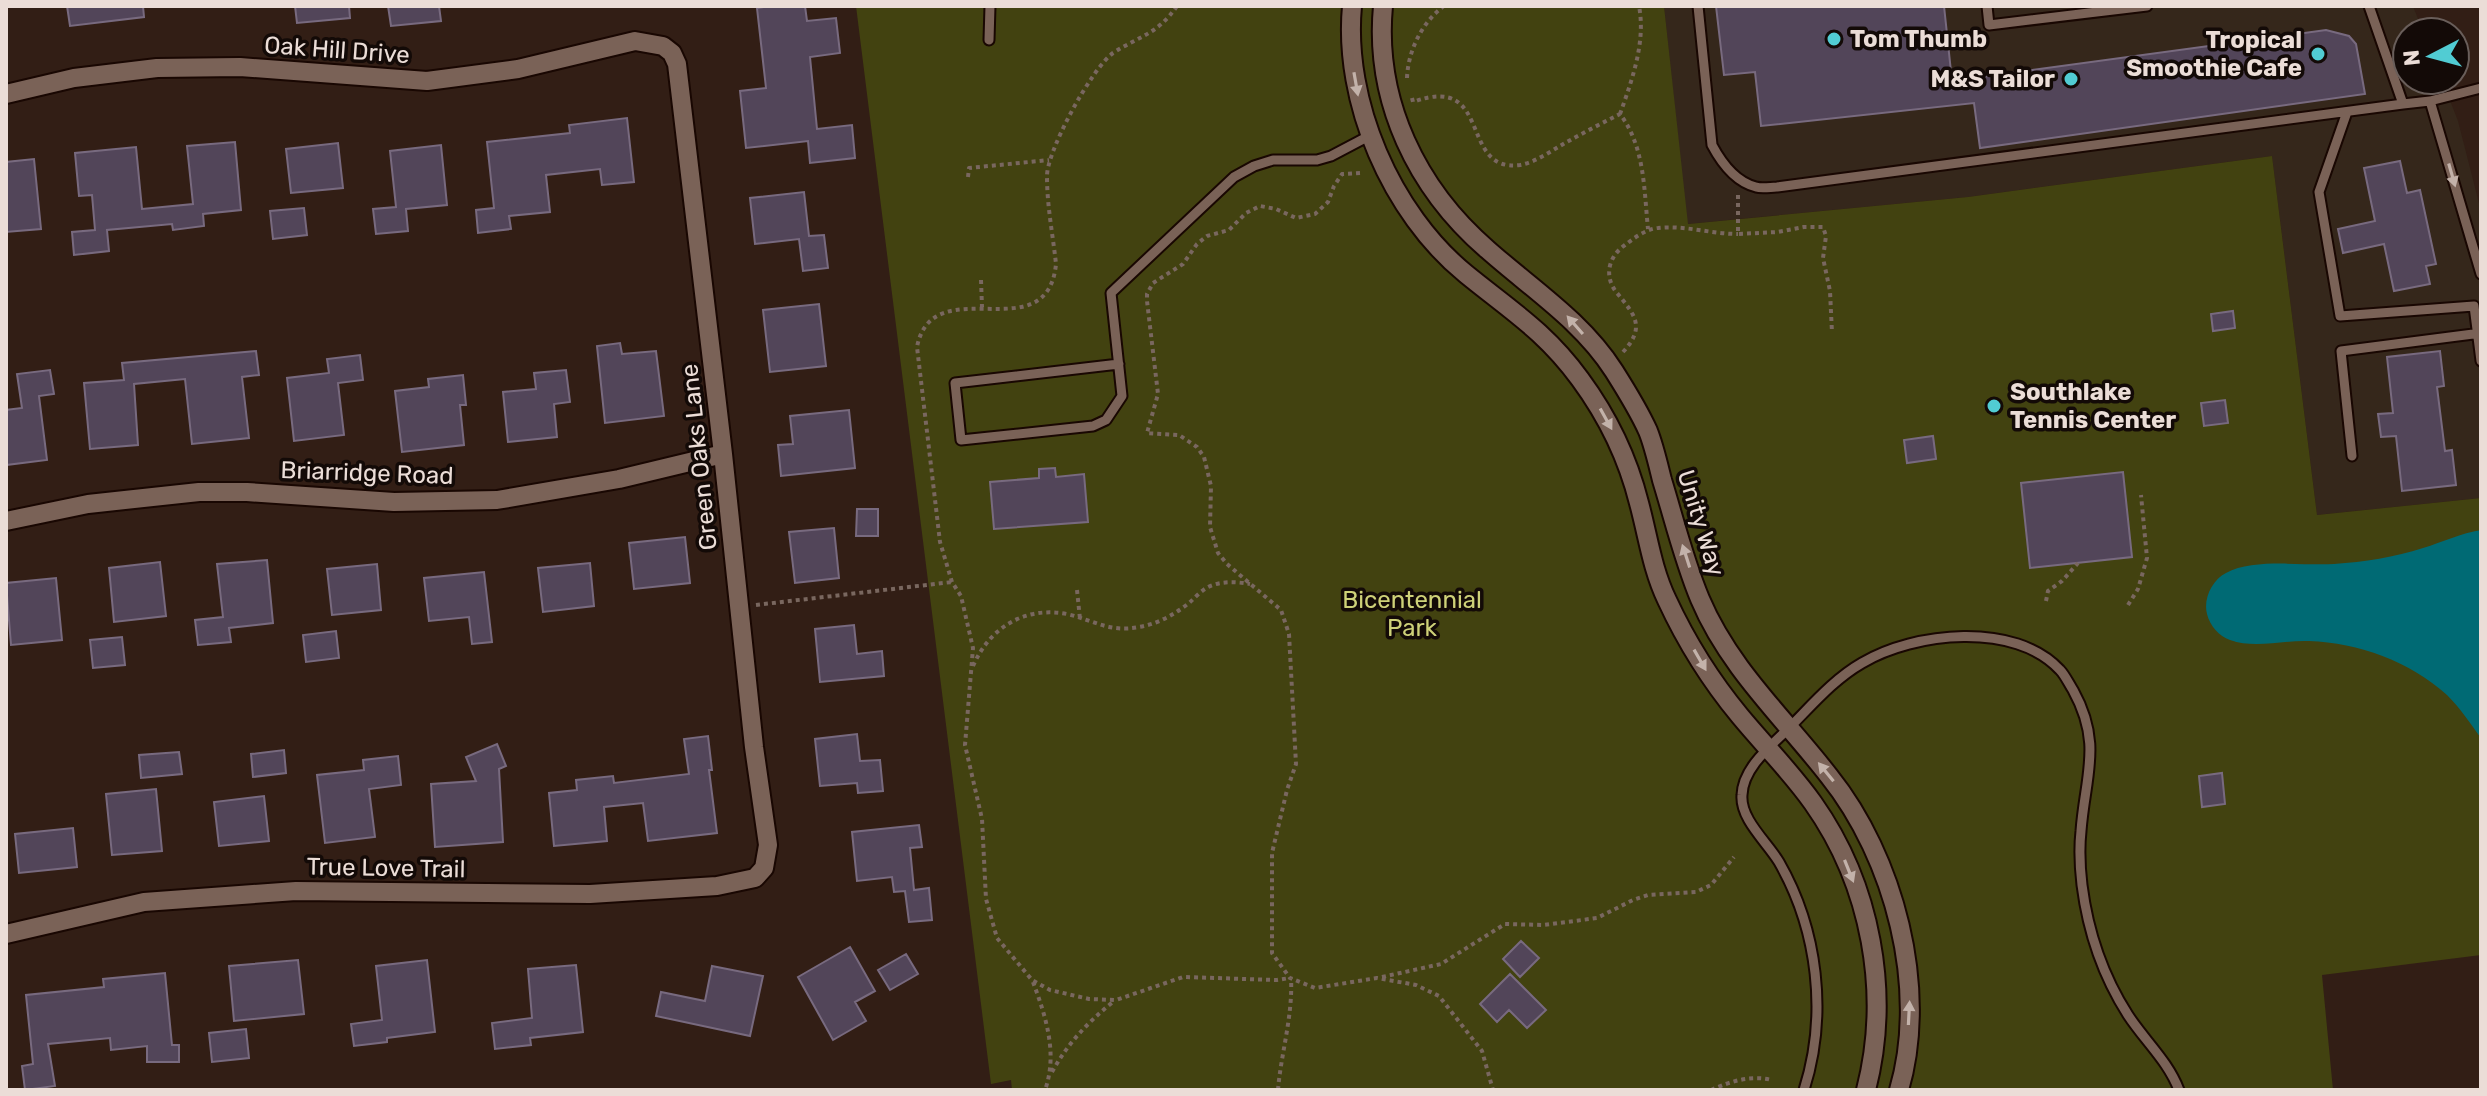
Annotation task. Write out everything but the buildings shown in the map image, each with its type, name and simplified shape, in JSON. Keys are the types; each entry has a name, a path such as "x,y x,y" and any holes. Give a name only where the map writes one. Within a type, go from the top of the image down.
{"street":[{"path":"1352,6 1356,83 1370,136 1401,197 1421,228 1443,253 1551,342 1581,380 1618,442 1665,597 1708,674 1813,803 1842,854 1857,890 1870,935 1876,976 1877,1022 1873,1062 1866,1090"},
{"name":"Unity Way","path":"1383,6 1391,107 1429,185 1453,217 1490,253 1569,317 1613,369 1648,433 1700,600 1732,659 1831,778 1857,817 1890,889 1901,927 1910,1002 1899,1090"},
{"name":"Oak Hill Drive","path":"6,94 74,78 157,68 240,67 427,81 518,69 635,41 663,46"},
{"name":"Green Oaks Lane","path":"663,46 672,53 677,64 754,747 768,845 764,868"},
{"path":"1370,136 1399,128"},
{"name":"Briarridge Road","path":"6,521 88,504 199,492 247,492 394,502 497,500 619,479 723,454"},
{"name":"True Love Trail","path":"6,934 144,902 296,891 590,894 717,886 755,878 764,868"}],"lane":[{"path":"989,40 990,6"},
{"path":"1698,6 1712,145 1722,162 1738,177 1756,187 1777,187 2430,101 2481,88"},
{"path":"1987,6 1989,25 2147,6"},
{"path":"2369,6 2403,104"},
{"path":"2430,101 2481,274"},
{"path":"2347,112 2319,192 2340,316 2477,303 2481,361"},
{"path":"1119,364 955,383 961,440 1093,426 1106,420 1122,396 1119,364 1111,293 1234,177 1273,160 1317,160 1331,156 1370,136"},
{"path":"2352,456 2341,351 2479,333"},
{"path":"1804,1090 1812,1066 1817,1016 1816,984 1806,925 1785,874 1744,812 1741,796 1745,777 1768,749 1834,683 1860,664 1909,644 1938,639 1995,638 2022,643 2062,671 2084,713 2091,740 2091,767 2080,857 2082,887 2098,957 2123,1006 2172,1074 2179,1090"}],"path":[{"path":"1050,1074 1050,1044 1044,1012 1032,980 997,938 989,913 982,819 965,745 973,648 961,596 952,582 940,542 917,347 919,334 930,321 942,314 982,307 1026,307 1036,304 1051,288 1056,264 1046,176 1049,160 1096,70 1112,54 1158,28 1177,6"},
{"path":"1407,82 1408,67 1417,40 1429,17 1444,6"},
{"path":"1410,92 1413,102 1429,96 1448,96 1460,101 1479,140 1491,155 1500,163 1524,164 1620,114 1634,72 1641,24 1639,6"},
{"path":"1620,114 1636,143 1641,161 1648,229"},
{"path":"968,177 969,168 1049,160"},
{"path":"1278,1090 1289,1019 1290,978 1272,953 1270,914 1272,853 1296,764 1289,634 1281,610 1218,553 1209,513 1211,486 1204,457 1197,447 1179,435 1147,433 1158,394 1147,294 1153,283 1183,264 1197,244 1207,236 1229,230 1253,208 1268,206 1296,218 1305,218 1323,208 1342,174 1360,173"},
{"path":"1738,177 1738,234"},
{"path":"1623,352 1631,343 1636,328 1634,314 1612,284 1610,260 1616,252 1648,229 1676,227 1738,234 1823,227 1826,236 1823,258 1830,291 1832,333"},
{"path":"981,280 982,307"},
{"path":"2128,605 2138,589 2147,558 2141,495"},
{"path":"2046,601 2048,591 2078,563"},
{"path":"739,607 952,582"},
{"path":"971,672 986,643 1004,624 1019,618 1043,613 1070,615 1106,627 1140,627 1166,619 1213,585 1251,584"},
{"path":"1077,590 1080,619"},
{"path":"1032,980 1058,993 1116,1000 1183,977 1290,978 1315,988 1377,978 1441,964 1505,924 1544,925 1597,918 1648,895 1696,892 1711,885 1734,857"},
{"path":"1377,978 1416,985 1439,996 1482,1051 1493,1090"},
{"path":"1045,1090 1050,1074 1066,1047 1116,1000"},
{"path":"1711,1090 1737,1080 1759,1077 1772,1080"}],"shaded area":[{"path":"1664,6 2413,6 2417,16 2391,16 2391,96 2448,96 2458,121 2481,211 2481,498 2317,515 2272,156 1968,197 1687,224"}],"green space":[{"name":"Bicentennial Park","path":"856,6 1664,6 1688,224 1968,197 2272,156 2317,515 2481,498 2481,955 2322,975 2333,1090 1012,1090 1011,1080 991,1084"}],"water":[{"path":"2481,530 2481,738 2447,695 2400,664 2365,650 2328,642 2240,643 2219,633 2207,614 2206,602 2213,585 2221,576 2237,568 2368,560 2412,551"}],"place":[{"name":"Tom Thumb","path":"1834,39"},
{"name":"Tropical Smoothie Cafe","path":"2318,54"},
{"name":"M&S Tailor","path":"2071,79"},
{"name":"Southlake Tennis Center","path":"1994,406"}]}
